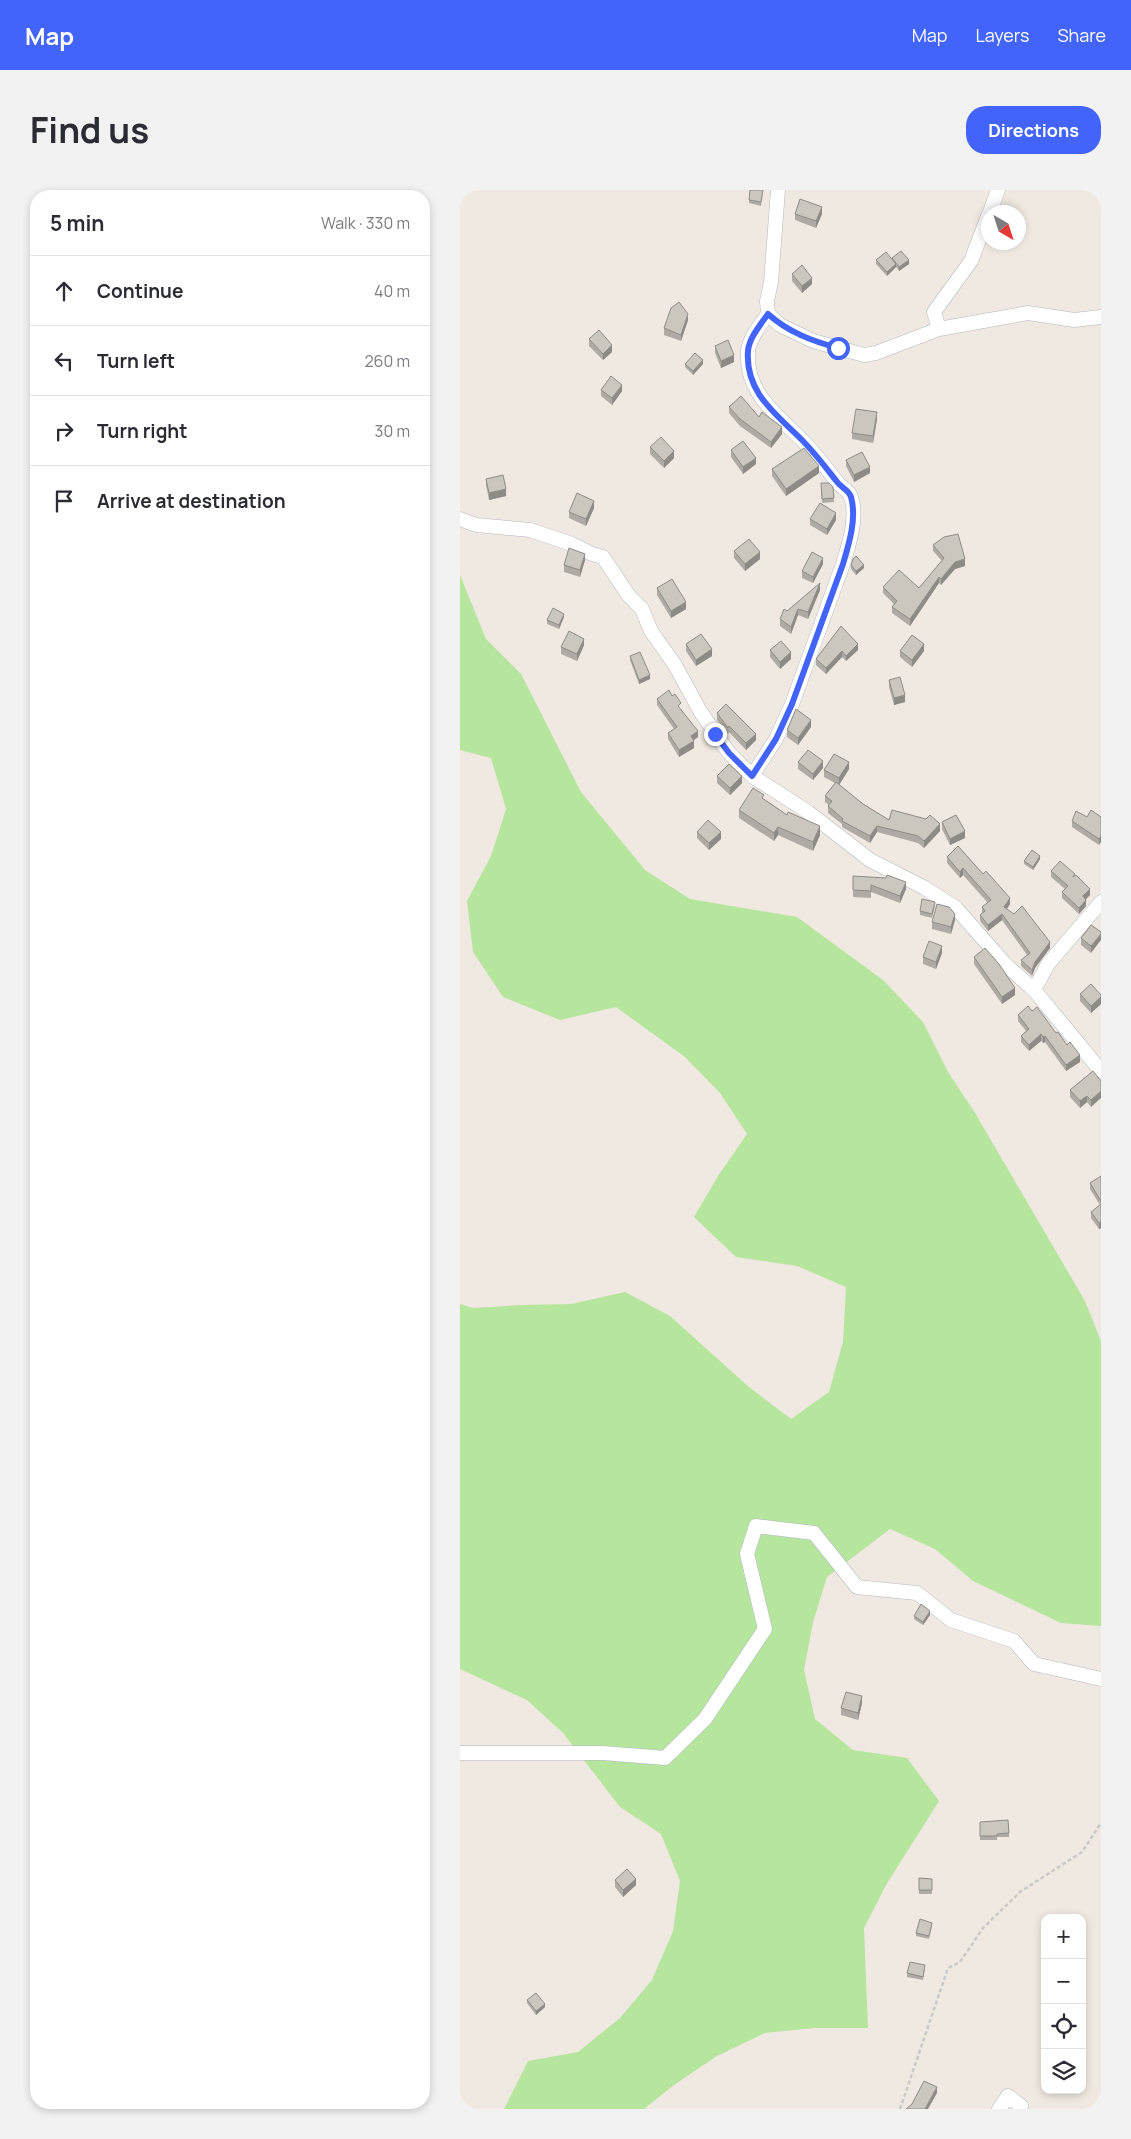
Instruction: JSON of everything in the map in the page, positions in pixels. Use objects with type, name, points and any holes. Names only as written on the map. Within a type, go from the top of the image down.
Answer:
[{"type":"street","points":[[752,776],[776,739],[792,704],[843,564],[850,541],[852,522],[849,492],[838,484],[820,461],[780,419],[754,388],[748,350],[758,328],[768,314],[767,300],[771,282],[778,190]]},
{"type":"street","points":[[992,205],[998,190]]},
{"type":"street","points":[[939,329],[934,312],[971,261],[981,235]]},
{"type":"street","points":[[768,314],[780,325],[812,341],[864,355],[939,329],[1028,313],[1074,320],[1101,317]]},
{"type":"street","points":[[460,520],[476,525],[530,530],[603,557],[629,596],[642,609],[651,631],[675,665],[684,684],[729,753],[752,776],[808,812],[870,860],[925,888],[956,908],[1005,964],[1034,990],[1101,1071]]},
{"type":"street","points":[[1034,990],[1048,964],[1101,902]]},
{"type":"street","points":[[460,1753],[603,1753],[665,1758],[705,1719],[765,1629],[747,1554],[756,1526],[814,1533],[857,1587],[917,1593],[951,1620],[1014,1641],[1034,1664],[1101,1679]]},
{"type":"street","points":[[999,2109],[1008,2096],[1021,2106]]},
{"type":"path","points":[[900,2109],[948,1968],[960,1962],[983,1928],[1020,1892],[1082,1852],[1101,1823]]},
{"type":"green space","points":[[460,575],[486,639],[521,674],[581,792],[645,870],[690,899],[797,917],[883,980],[923,1022],[948,1072],[975,1113],[1085,1301],[1101,1341],[1101,1626],[1061,1623],[973,1581],[935,1549],[890,1529],[827,1577],[813,1622],[804,1670],[815,1719],[853,1750],[907,1758],[939,1801],[886,1885],[864,1928],[868,2028],[814,2028],[765,2033],[717,2056],[674,2085],[644,2109],[504,2109],[528,2061],[578,2052],[620,2018],[652,1980],[673,1931],[680,1881],[661,1834],[620,1807],[563,1733],[527,1700],[460,1669],[460,1304],[473,1308],[571,1304],[625,1292],[670,1316],[749,1387],[791,1419],[829,1392],[843,1342],[846,1287],[797,1266],[736,1257],[694,1217],[718,1176],[747,1134],[720,1093],[685,1057],[616,1007],[560,1020],[503,997],[473,952],[467,901],[491,856],[506,809],[491,758],[460,750]]},
{"type":"building","points":[[750,190],[763,190],[761,202],[749,200]]},
{"type":"building","points":[[800,199],[822,207],[816,221],[795,214]]},
{"type":"building","points":[[901,251],[909,260],[899,267],[892,258]]},
{"type":"building","points":[[886,252],[896,264],[887,272],[876,260]]},
{"type":"building","points":[[802,265],[812,278],[802,286],[792,274]]},
{"type":"building","points":[[679,302],[688,314],[681,335],[664,328],[671,308]]},
{"type":"building","points":[[599,330],[612,345],[603,354],[589,339]]},
{"type":"building","points":[[728,340],[734,355],[721,361],[715,346]]},
{"type":"building","points":[[695,353],[703,360],[693,371],[685,364]]},
{"type":"building","points":[[611,376],[622,385],[612,398],[601,390]]},
{"type":"building","points":[[741,396],[759,417],[762,412],[782,427],[771,442],[740,419],[729,407]]},
{"type":"building","points":[[856,409],[877,412],[873,436],[852,433]]},
{"type":"building","points":[[661,437],[674,451],[664,461],[650,447]]},
{"type":"building","points":[[743,441],[756,458],[743,467],[731,450]]},
{"type":"building","points":[[804,448],[819,466],[786,489],[772,469]]},
{"type":"building","points":[[862,452],[870,467],[854,475],[846,460]]},
{"type":"building","points":[[503,475],[506,489],[489,493],[486,479]]},
{"type":"building","points":[[821,483],[829,483],[833,487],[834,498],[822,499]]},
{"type":"building","points":[[577,493],[594,501],[586,519],[569,512]]},
{"type":"building","points":[[820,503],[836,513],[827,529],[810,519]]},
{"type":"building","points":[[958,534],[965,559],[955,562],[941,579],[939,577],[910,619],[892,607],[897,601],[883,587],[899,570],[919,588],[944,558],[933,545],[944,537]]},
{"type":"building","points":[[749,539],[760,552],[745,564],[734,551]]},
{"type":"building","points":[[569,548],[585,554],[580,570],[564,565]]},
{"type":"building","points":[[812,552],[823,558],[813,577],[802,571]]},
{"type":"building","points":[[856,556],[864,565],[856,571],[851,565]]},
{"type":"building","points":[[672,579],[686,602],[671,611],[657,588]]},
{"type":"building","points":[[820,583],[808,612],[798,609],[791,627],[780,619],[784,609],[787,611]]},
{"type":"building","points":[[553,608],[564,614],[559,625],[547,620]]},
{"type":"building","points":[[841,626],[858,644],[846,656],[842,651],[826,668],[816,659]]},
{"type":"building","points":[[569,631],[584,639],[577,654],[561,647]]},
{"type":"building","points":[[701,634],[712,649],[696,660],[686,644]]},
{"type":"building","points":[[912,635],[924,644],[912,660],[900,651]]},
{"type":"building","points":[[781,641],[791,652],[780,662],[770,650]]},
{"type":"building","points":[[640,652],[650,675],[639,680],[630,656]]},
{"type":"building","points":[[900,677],[905,695],[894,698],[889,680]]},
{"type":"building","points":[[669,690],[672,696],[675,694],[681,703],[678,706],[698,731],[691,736],[694,741],[679,750],[668,733],[677,727],[657,699]]},
{"type":"building","points":[[726,704],[756,734],[746,743],[729,726],[728,728],[717,713]]},
{"type":"building","points":[[796,709],[811,720],[798,738],[787,730]]},
{"type":"building","points":[[808,750],[823,761],[813,774],[798,762]]},
{"type":"building","points":[[834,754],[849,762],[839,778],[824,770]]},
{"type":"building","points":[[729,764],[742,776],[730,788],[717,776]]},
{"type":"building","points":[[836,782],[863,804],[889,820],[892,810],[926,819],[930,815],[940,824],[924,841],[918,836],[877,826],[870,836],[842,821],[843,819],[828,806],[832,801],[825,796]]},
{"type":"building","points":[[753,788],[764,795],[762,798],[787,815],[788,812],[820,826],[813,842],[778,827],[774,833],[739,810]]},
{"type":"building","points":[[1091,810],[1101,817],[1101,836],[1099,839],[1072,821],[1076,811],[1087,817]]},
{"type":"building","points":[[956,815],[965,831],[950,839],[942,822]]},
{"type":"building","points":[[708,820],[721,832],[709,843],[697,832]]},
{"type":"building","points":[[958,846],[983,874],[986,871],[1010,898],[1004,907],[1014,914],[1022,906],[1050,942],[1035,962],[1032,970],[1021,960],[1030,953],[1002,914],[988,925],[980,915],[985,911],[982,907],[991,900],[963,868],[960,872],[947,857]]},
{"type":"building","points":[[1032,850],[1040,856],[1033,867],[1024,861]]},
{"type":"building","points":[[1060,861],[1075,874],[1073,877],[1076,875],[1090,889],[1083,896],[1086,900],[1079,908],[1062,892],[1068,886],[1051,871]]},
{"type":"building","points":[[887,875],[906,882],[900,896],[871,885],[871,891],[853,890],[853,876],[886,878]]},
{"type":"building","points":[[922,899],[935,902],[932,914],[920,911]]},
{"type":"building","points":[[937,904],[949,907],[955,914],[951,927],[932,922]]},
{"type":"building","points":[[1091,925],[1101,934],[1091,946],[1081,938]]},
{"type":"building","points":[[929,941],[942,946],[936,962],[923,957]]},
{"type":"building","points":[[985,948],[999,964],[1015,988],[1002,997],[974,957]]},
{"type":"building","points":[[1091,984],[1101,997],[1091,1006],[1080,994]]},
{"type":"building","points":[[1028,1006],[1032,1011],[1037,1007],[1056,1033],[1058,1032],[1067,1045],[1070,1042],[1080,1055],[1066,1065],[1045,1036],[1043,1037],[1041,1034],[1029,1045],[1021,1036],[1029,1029],[1018,1015]]},
{"type":"building","points":[[1093,1071],[1101,1081],[1101,1091],[1091,1100],[1087,1096],[1080,1101],[1070,1090]]},
{"type":"building","points":[[1101,1176],[1101,1201],[1090,1183]]},
{"type":"building","points":[[1101,1204],[1101,1222],[1099,1223],[1091,1212]]},
{"type":"building","points":[[921,1604],[930,1611],[923,1622],[914,1616]]},
{"type":"building","points":[[846,1692],[862,1696],[858,1713],[841,1708]]},
{"type":"building","points":[[1008,1820],[1009,1833],[997,1834],[997,1836],[980,1836],[980,1822]]},
{"type":"building","points":[[627,1869],[636,1879],[623,1890],[615,1880]]},
{"type":"building","points":[[919,1878],[932,1879],[932,1890],[919,1890]]},
{"type":"building","points":[[920,1919],[932,1923],[929,1936],[916,1933]]},
{"type":"building","points":[[910,1962],[925,1965],[923,1977],[907,1973]]},
{"type":"building","points":[[536,1993],[545,2004],[536,2011],[527,2000]]},
{"type":"building","points":[[924,2081],[937,2087],[925,2109],[906,2109],[912,2104]]},
{"type":"route","points":[[715,734],[729,753],[752,776],[776,739],[792,704],[843,564],[850,541],[852,522],[849,492],[838,484],[833,475],[759,396],[754,388],[748,350],[758,328],[768,314],[780,325],[812,341],[838,348]]}]
